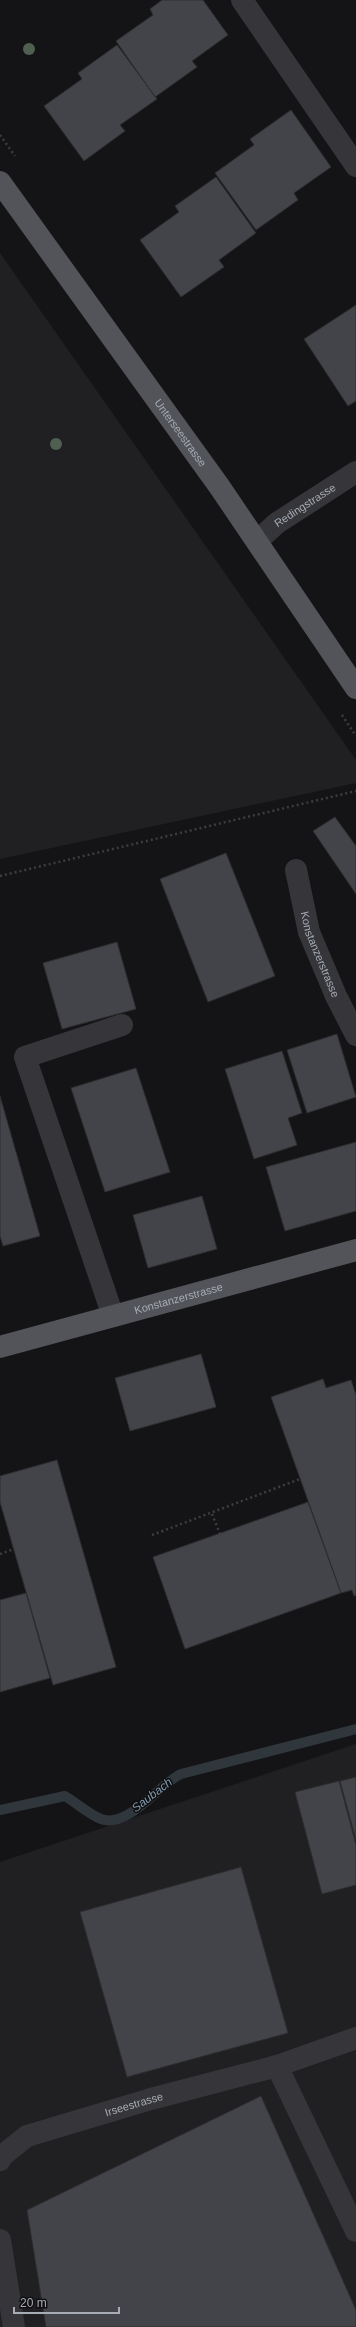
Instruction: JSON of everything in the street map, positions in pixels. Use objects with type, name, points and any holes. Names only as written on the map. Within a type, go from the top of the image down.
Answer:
[{"type":"main road","name":"Unterseestrasse","points":[[0,182],[257,541],[356,688]]},
{"type":"main road","name":"Konstanzerstrasse","points":[[0,1347],[356,1250]]},
{"type":"street","points":[[242,0],[356,166]]},
{"type":"street","name":"Redingstrasse","points":[[257,541],[277,523],[356,472]]},
{"type":"street","name":"Konstanzerstrasse","points":[[296,870],[309,932],[336,996],[356,1035]]},
{"type":"street","points":[[113,1316],[25,1057],[122,1025]]},
{"type":"street","name":"Irseestrasse","points":[[0,2160],[2,2156],[27,2136],[151,2099],[277,2066],[356,2038]]},
{"type":"street","points":[[277,2066],[356,2231]]},
{"type":"street","points":[[0,2240],[14,2327]]},
{"type":"path","points":[[0,876],[356,790]]},
{"type":"path","points":[[152,1535],[212,1514],[300,1479]]},
{"type":"path","points":[[212,1514],[220,1534]]},
{"type":"path","points":[[0,1554],[14,1549]]},
{"type":"shaded area","points":[[0,253],[356,760],[356,783],[0,859]]},
{"type":"shaded area","points":[[356,1744],[356,2327],[0,2327],[0,1862]]},
{"type":"building","points":[[162,0],[203,0],[228,35],[192,61],[197,67],[155,97],[116,41],[153,15],[150,9]]},
{"type":"building","points":[[117,45],[157,99],[120,125],[125,131],[84,161],[44,106],[82,79],[78,73]]},
{"type":"building","points":[[291,110],[331,167],[294,193],[298,200],[256,230],[215,173],[254,145],[250,139]]},
{"type":"building","points":[[216,177],[256,233],[219,260],[224,267],[181,297],[140,240],[179,212],[175,206]]},
{"type":"building","points":[[356,305],[356,401],[348,406],[304,339]]},
{"type":"building","points":[[335,817],[356,846],[356,894],[313,831]]},
{"type":"building","points":[[226,853],[275,976],[208,1002],[160,879]]},
{"type":"building","points":[[117,942],[136,1009],[62,1029],[43,963]]},
{"type":"building","points":[[337,1034],[356,1097],[307,1113],[287,1050]]},
{"type":"building","points":[[282,1051],[302,1113],[288,1118],[297,1145],[254,1159],[225,1069]]},
{"type":"building","points":[[136,1068],[170,1172],[105,1192],[71,1088]]},
{"type":"building","points":[[0,1096],[40,1236],[3,1246],[0,1236]]},
{"type":"building","points":[[356,1142],[356,1211],[285,1231],[266,1167]]},
{"type":"building","points":[[202,1196],[217,1249],[148,1268],[133,1215]]},
{"type":"building","points":[[201,1354],[216,1407],[130,1431],[115,1378]]},
{"type":"building","points":[[323,1379],[326,1388],[351,1380],[356,1395],[356,1595],[354,1596],[352,1590],[341,1593],[271,1397]]},
{"type":"building","points":[[57,1460],[116,1667],[53,1685],[0,1502],[0,1476]]},
{"type":"building","points":[[308,1502],[341,1593],[185,1649],[153,1557]]},
{"type":"building","points":[[26,1593],[50,1678],[0,1692],[0,1600]]},
{"type":"building","points":[[356,1777],[356,1840],[340,1781]]},
{"type":"building","points":[[339,1781],[356,1845],[356,1885],[322,1894],[295,1792]]},
{"type":"building","points":[[241,1867],[288,2033],[127,2077],[80,1912]]},
{"type":"building","points":[[261,2096],[356,2310],[356,2327],[46,2327],[27,2210]]},
{"type":"waterway","name":"Saubach","points":[[0,1810],[65,1796],[87,1812],[101,1819],[111,1820],[122,1818],[143,1804],[172,1779],[181,1774],[356,1729]]}]
